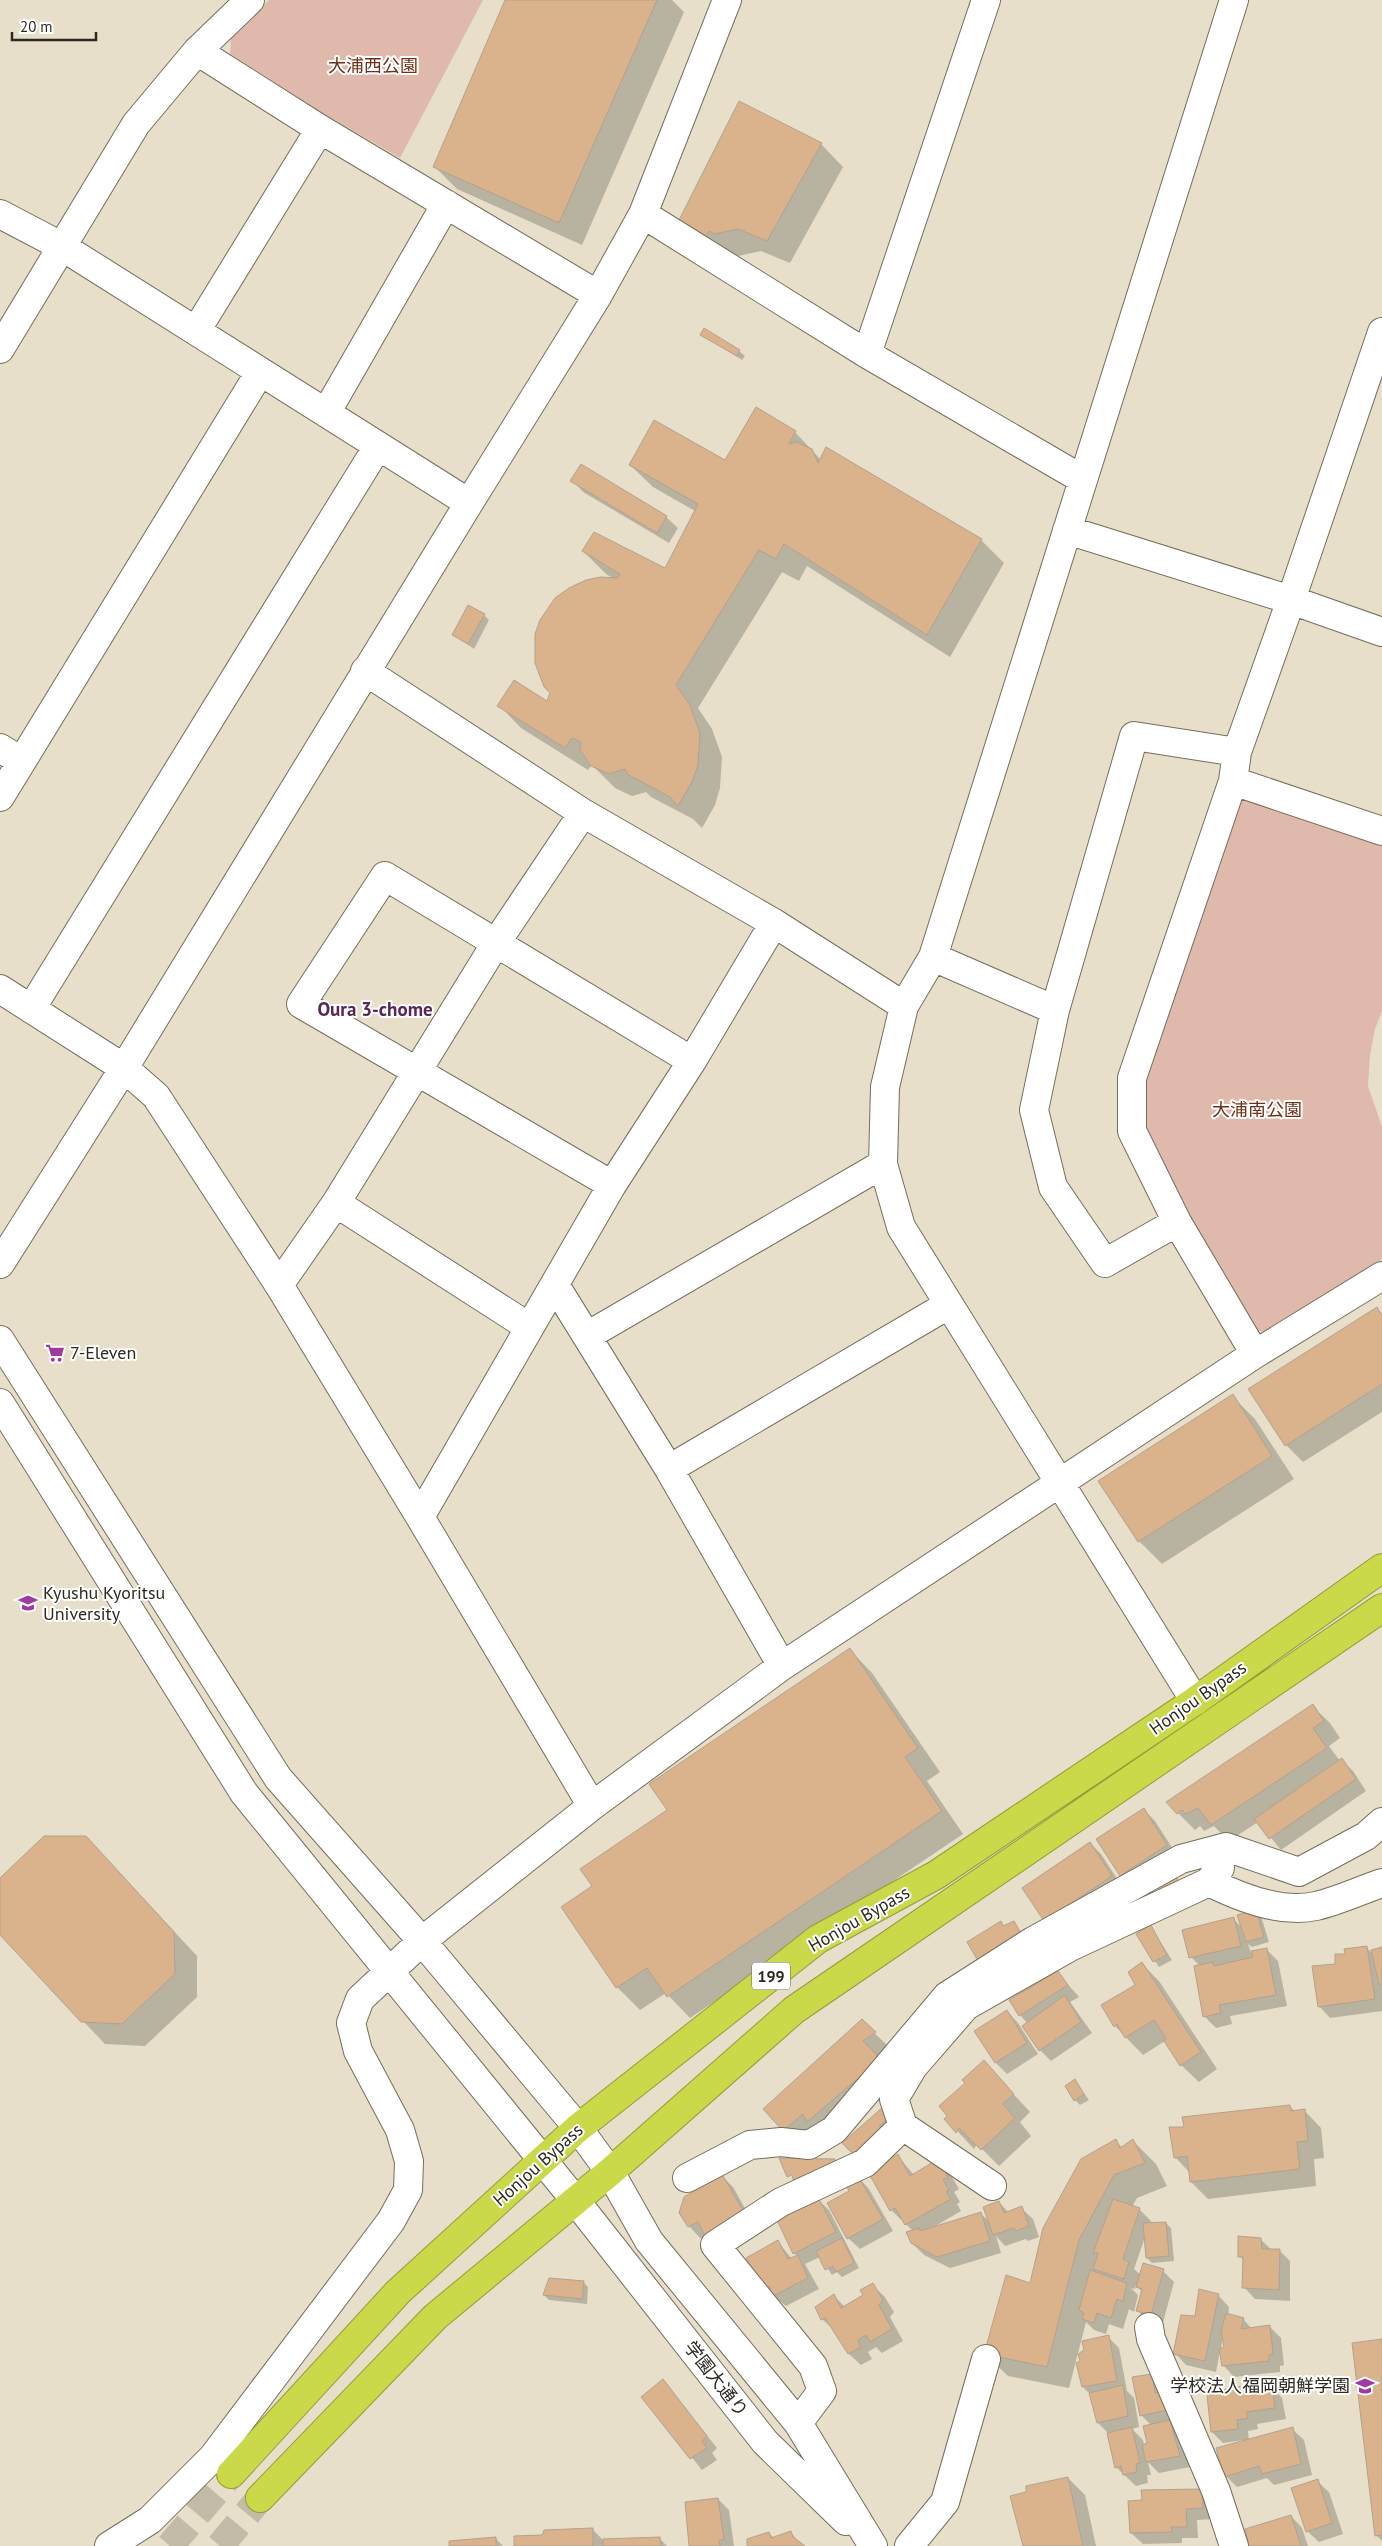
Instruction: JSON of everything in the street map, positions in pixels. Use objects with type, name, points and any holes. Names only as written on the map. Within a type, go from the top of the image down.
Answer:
[{"type":"highway","name":"Honjou Bypass","points":[[231,2474],[398,2292],[578,2128],[818,1939],[936,1875],[1195,1701],[1382,1568]]},
{"type":"highway","name":"Honjou Bypass","points":[[260,2498],[435,2317],[610,2172],[794,2010],[1382,1608]]},
{"type":"street","points":[[0,349],[136,124],[197,51],[250,0]]},
{"type":"street","points":[[0,1264],[124,1068],[365,671],[598,295],[643,214],[727,0]]},
{"type":"street","points":[[867,354],[986,0]]},
{"type":"street","points":[[1195,1701],[901,1227],[883,1164],[885,1087],[904,1006],[933,957],[1234,0]]},
{"type":"street","points":[[197,51],[320,129],[598,295]]},
{"type":"street","points":[[196,331],[320,129]]},
{"type":"street","points":[[326,413],[446,204]]},
{"type":"street","points":[[0,214],[61,246],[469,503]]},
{"type":"street","points":[[643,214],[867,354],[1082,479]]},
{"type":"street","points":[[1255,1354],[1177,1222],[1132,1131],[1132,1078],[1232,781],[1237,752],[1382,332]]},
{"type":"street","points":[[0,797],[10,755],[260,372]]},
{"type":"street","points":[[31,1009],[378,446]]},
{"type":"street","points":[[1067,530],[1291,600],[1382,632]]},
{"type":"street","points":[[365,671],[583,812],[774,924],[904,1006]]},
{"type":"street","points":[[1177,1222],[1105,1263],[1053,1187],[1034,1110],[1055,1010],[1134,736],[1237,752]]},
{"type":"street","points":[[1232,781],[1382,831]]},
{"type":"street","points":[[279,1285],[336,1203],[496,943],[583,812]]},
{"type":"street","points":[[612,1185],[301,1004],[385,876],[692,1061]]},
{"type":"street","points":[[420,1517],[612,1185],[692,1061],[774,924]]},
{"type":"street","points":[[933,957],[1055,1010]]},
{"type":"street","points":[[0,989],[124,1068],[156,1096],[279,1285],[592,1806]]},
{"type":"street","points":[[587,1336],[883,1164]]},
{"type":"street","points":[[336,1203],[529,1327]]},
{"type":"street","points":[[110,2546],[150,2520],[213,2457],[391,2221],[408,2190],[409,2161],[400,2130],[358,2051],[351,2023],[360,1999],[390,1973],[422,1941],[592,1806],[782,1666],[1255,1354],[1382,1276]]},
{"type":"street","points":[[555,1285],[669,1469],[782,1666]]},
{"type":"street","points":[[669,1469],[948,1305]]},
{"type":"street","points":[[0,1340],[278,1778],[422,1941],[578,2128],[610,2172],[649,2242],[798,2423],[872,2546]]},
{"type":"street","name":"学園大通り","points":[[0,1402],[244,1793],[575,2200],[765,2442],[872,2546]]},
{"type":"street","points":[[687,2178],[750,2145],[781,2142],[809,2145],[834,2130],[946,1996],[1032,1941],[1181,1859],[1226,1846],[1299,1872],[1366,1836],[1382,1822]]},
{"type":"street","points":[[992,2186],[902,2126],[894,2100],[913,2067],[966,2006],[1070,1947],[1209,1882],[1214,1872],[1239,1851]]},
{"type":"street","points":[[1209,1882],[1227,1892],[1286,1908],[1316,1906],[1382,1882]]},
{"type":"street","points":[[798,2423],[822,2391],[813,2366],[715,2245],[781,2202],[865,2163],[902,2126]]},
{"type":"street","points":[[1149,2328],[1151,2338],[1216,2491],[1234,2546]]},
{"type":"street","points":[[909,2546],[945,2502],[986,2359]]},
{"type":"green space","name":"大浦西公園","points":[[269,0],[483,0],[400,158],[230,59],[231,36]]},
{"type":"green space","name":"大浦南公園","points":[[1248,797],[1382,841],[1382,1011],[1375,1029],[1370,1055],[1368,1086],[1382,1127],[1382,1259],[1269,1333],[1255,1330],[1163,1178],[1143,1128],[1145,1084],[1237,803]]},
{"type":"building","points":[[505,0],[657,0],[559,223],[433,167]]},
{"type":"building","points":[[739,101],[822,143],[767,241],[738,229],[715,234],[709,231],[706,236],[679,220]]},
{"type":"building","points":[[704,328],[740,350],[737,356],[700,335]]},
{"type":"building","points":[[756,407],[796,431],[789,444],[796,442],[812,449],[818,463],[826,447],[982,539],[927,635],[784,544],[776,559],[759,550],[676,685],[690,705],[700,733],[698,765],[692,782],[678,806],[670,797],[627,774],[625,769],[609,774],[591,766],[580,750],[581,742],[572,738],[565,748],[497,706],[514,680],[547,701],[550,693],[544,687],[535,663],[535,634],[540,620],[555,598],[569,588],[586,580],[601,577],[618,578],[620,574],[582,551],[594,532],[665,568],[698,504],[629,465],[654,420],[725,460]]},
{"type":"building","points":[[581,464],[667,516],[657,533],[570,481]]},
{"type":"building","points":[[468,605],[485,614],[468,644],[452,635]]},
{"type":"building","points":[[1377,1307],[1382,1316],[1382,1384],[1285,1446],[1248,1389]]},
{"type":"building","points":[[1233,1394],[1272,1456],[1138,1542],[1098,1481]]},
{"type":"building","points":[[850,1648],[918,1748],[905,1757],[942,1811],[667,1997],[647,1968],[616,1988],[561,1907],[592,1886],[580,1869],[667,1810],[649,1784]]},
{"type":"building","points":[[1313,1704],[1324,1721],[1313,1728],[1327,1748],[1211,1825],[1198,1808],[1186,1814],[1182,1810],[1177,1814],[1166,1802]]},
{"type":"building","points":[[1342,1758],[1356,1779],[1269,1839],[1254,1819]]},
{"type":"building","points":[[1144,1808],[1167,1845],[1120,1876],[1096,1839]]},
{"type":"building","points":[[44,1836],[86,1836],[174,1932],[175,1974],[122,2024],[81,2022],[0,1935],[0,1878]]},
{"type":"building","points":[[1090,1842],[1112,1876],[1044,1921],[1022,1888]]},
{"type":"building","points":[[1176,1875],[1180,1885],[1162,1894],[1157,1884]]},
{"type":"building","points":[[1256,1909],[1264,1937],[1246,1942],[1237,1915]]},
{"type":"building","points":[[1234,1917],[1241,1946],[1189,1958],[1182,1930]]},
{"type":"building","points":[[1001,1921],[1003,1926],[1014,1921],[1022,1935],[978,1961],[967,1942]]},
{"type":"building","points":[[1151,1925],[1167,1955],[1153,1962],[1136,1934]]},
{"type":"building","points":[[1367,1946],[1375,1999],[1318,2007],[1312,1966],[1335,1964],[1335,1954],[1345,1954],[1344,1949]]},
{"type":"building","points":[[1382,1947],[1382,1984],[1379,1984],[1371,1950]]},
{"type":"building","points":[[1267,1948],[1276,1995],[1219,2005],[1221,2013],[1203,2017],[1194,1966],[1213,1962],[1214,1966],[1253,1957],[1251,1951]]},
{"type":"building","points":[[1142,1962],[1201,2052],[1180,2066],[1164,2041],[1166,2038],[1154,2020],[1125,2038],[1117,2024],[1114,2027],[1101,2005],[1135,1985],[1128,1972]]},
{"type":"building","points":[[1058,1971],[1068,1985],[1019,2016],[1009,2000]]},
{"type":"building","points":[[1065,1995],[1081,2022],[1039,2051],[1022,2026]]},
{"type":"building","points":[[1007,2010],[1027,2043],[995,2063],[974,2031]]},
{"type":"building","points":[[862,2019],[876,2032],[863,2041],[877,2055],[876,2063],[807,2122],[803,2114],[783,2131],[763,2109]]},
{"type":"building","points":[[984,2060],[1014,2094],[1003,2104],[1015,2118],[981,2150],[959,2128],[956,2133],[944,2119],[947,2116],[939,2106],[965,2083],[962,2080]]},
{"type":"building","points":[[1075,2079],[1084,2094],[1074,2101],[1065,2086]]},
{"type":"building","points":[[1290,2105],[1291,2111],[1305,2109],[1308,2141],[1297,2142],[1300,2169],[1190,2182],[1187,2156],[1174,2158],[1169,2127],[1184,2127],[1182,2117]]},
{"type":"building","points":[[883,2107],[890,2117],[879,2126],[883,2130],[855,2156],[842,2143]]},
{"type":"building","points":[[1116,2139],[1120,2148],[1133,2139],[1145,2163],[1114,2175],[1079,2240],[1047,2367],[984,2354],[1006,2275],[1030,2283],[1043,2228],[1081,2159]]},
{"type":"building","points":[[898,2154],[910,2176],[938,2159],[948,2177],[943,2180],[949,2190],[946,2192],[951,2199],[905,2225],[895,2208],[890,2211],[868,2172]]},
{"type":"building","points":[[779,2158],[835,2159],[837,2166],[794,2182],[792,2175],[787,2177]]},
{"type":"building","points":[[722,2174],[745,2214],[706,2238],[698,2222],[688,2227],[679,2213],[684,2197]]},
{"type":"building","points":[[858,2176],[883,2219],[847,2239],[827,2203],[849,2191],[845,2183]]},
{"type":"building","points":[[818,2197],[836,2232],[793,2254],[776,2218]]},
{"type":"building","points":[[1113,2199],[1140,2208],[1123,2259],[1129,2262],[1124,2279],[1093,2269],[1098,2253],[1093,2253]]},
{"type":"building","points":[[999,2201],[1004,2213],[1022,2206],[1029,2226],[1016,2231],[1014,2228],[993,2235],[983,2207]]},
{"type":"building","points":[[981,2212],[990,2241],[937,2257],[911,2243],[906,2232],[919,2228],[920,2231]]},
{"type":"building","points":[[1166,2222],[1169,2256],[1146,2258],[1143,2223]]},
{"type":"building","points":[[1238,2236],[1261,2238],[1262,2249],[1280,2249],[1279,2290],[1242,2288],[1243,2257],[1238,2257]]},
{"type":"building","points":[[842,2238],[854,2263],[836,2272],[833,2266],[825,2270],[816,2251]]},
{"type":"building","points":[[778,2240],[788,2259],[798,2255],[808,2278],[773,2296],[769,2286],[763,2289],[746,2258]]},
{"type":"building","points":[[1143,2263],[1164,2269],[1151,2315],[1136,2311],[1142,2289],[1136,2287]]},
{"type":"building","points":[[1090,2270],[1127,2283],[1123,2301],[1117,2299],[1111,2318],[1097,2313],[1094,2323],[1082,2319],[1084,2313],[1079,2310]]},
{"type":"building","points":[[549,2278],[584,2281],[582,2299],[543,2295]]},
{"type":"building","points":[[873,2283],[883,2300],[879,2305],[892,2329],[870,2342],[866,2335],[858,2340],[861,2347],[848,2354],[825,2318],[821,2320],[815,2307],[834,2294],[841,2308],[863,2295],[860,2290]]},
{"type":"building","points":[[1199,2289],[1219,2294],[1205,2361],[1173,2354],[1181,2315],[1195,2316]]},
{"type":"building","points":[[1226,2313],[1244,2318],[1241,2329],[1270,2325],[1273,2354],[1269,2355],[1269,2361],[1222,2366],[1219,2349],[1224,2347],[1221,2331]]},
{"type":"building","points":[[1109,2335],[1117,2381],[1082,2387],[1076,2363],[1080,2361],[1078,2354],[1084,2350],[1082,2341]]},
{"type":"building","points":[[1382,2339],[1382,2535],[1375,2536],[1352,2343]]},
{"type":"building","points":[[1152,2374],[1155,2393],[1162,2392],[1167,2410],[1140,2416],[1132,2377]]},
{"type":"building","points":[[663,2379],[707,2436],[702,2441],[707,2448],[690,2459],[641,2397]]},
{"type":"building","points":[[1123,2385],[1128,2416],[1097,2423],[1089,2393]]},
{"type":"building","points":[[1272,2385],[1275,2408],[1246,2412],[1248,2418],[1237,2420],[1238,2429],[1211,2432],[1207,2396],[1232,2387]]},
{"type":"building","points":[[1170,2420],[1180,2456],[1146,2462],[1142,2445],[1147,2443],[1143,2426]]},
{"type":"building","points":[[1132,2427],[1140,2463],[1136,2464],[1137,2472],[1123,2475],[1121,2466],[1115,2468],[1107,2433]]},
{"type":"building","points":[[1293,2427],[1301,2464],[1262,2474],[1259,2466],[1224,2477],[1216,2448]]},
{"type":"building","points":[[1068,2477],[1083,2546],[1023,2546],[1010,2496],[1026,2492],[1026,2486]]},
{"type":"building","points":[[1318,2479],[1332,2523],[1306,2532],[1291,2488]]},
{"type":"building","points":[[1202,2489],[1203,2508],[1186,2509],[1187,2527],[1171,2527],[1172,2532],[1130,2533],[1128,2501],[1142,2500],[1141,2490]]},
{"type":"building","points":[[718,2498],[724,2539],[719,2541],[720,2546],[689,2546],[685,2502]]},
{"type":"building","points":[[1291,2515],[1301,2546],[1242,2546],[1241,2544],[1248,2541],[1245,2529]]},
{"type":"building","points":[[593,2528],[593,2546],[514,2546],[514,2536],[542,2535],[544,2530]]},
{"type":"building","points":[[791,2531],[793,2537],[805,2546],[747,2546],[747,2539],[769,2532],[771,2538]]},
{"type":"building","points":[[496,2537],[496,2546],[449,2546],[449,2541]]},
{"type":"building","points":[[660,2537],[661,2546],[603,2546],[603,2539]]},
{"type":"tunnel","points":[[170,2546],[231,2474]]},
{"type":"tunnel","points":[[220,2546],[260,2498]]},
{"type":"place","name":"7-Eleven","points":[[55,1353]]},
{"type":"place","name":"Kyushu Kyoritsu University","points":[[28,1603]]},
{"type":"place","name":"学校法人福岡朝鮮学園","points":[[1365,2386]]},
{"type":"district","name":"Oura 3-chome","points":[[375,1009]]}]
